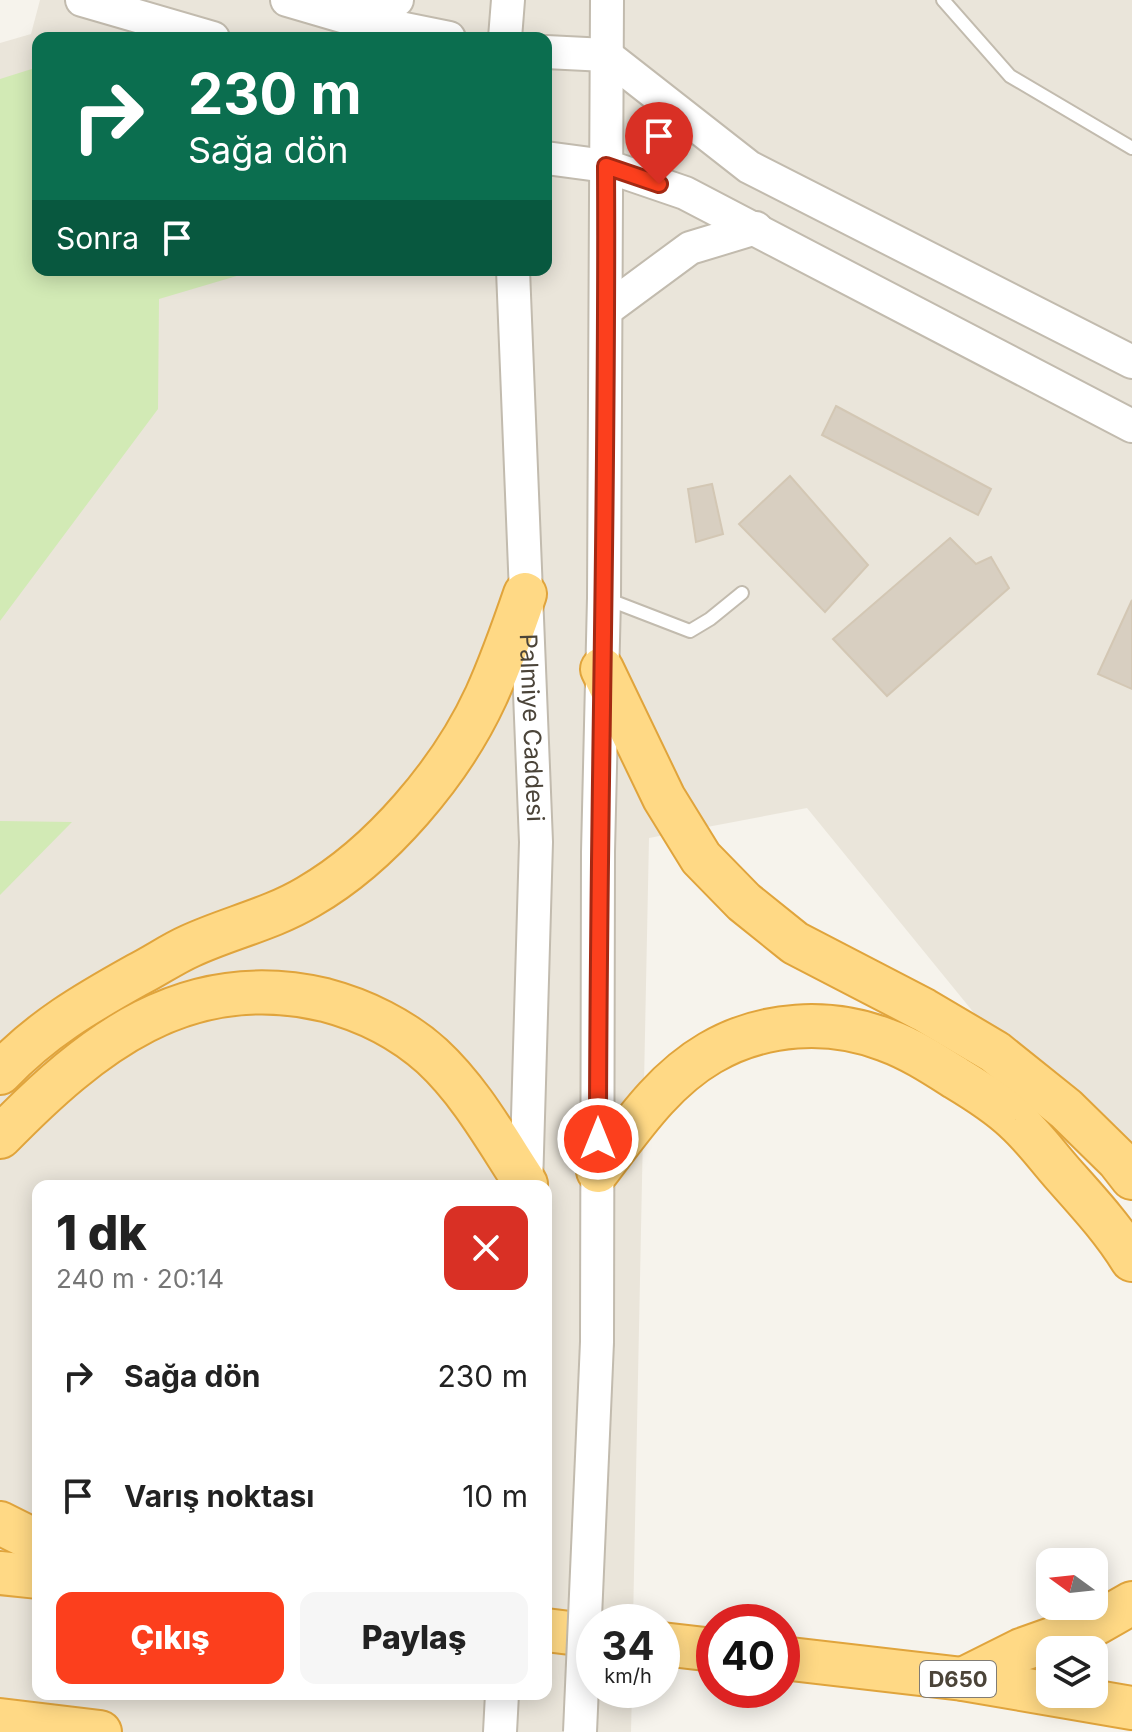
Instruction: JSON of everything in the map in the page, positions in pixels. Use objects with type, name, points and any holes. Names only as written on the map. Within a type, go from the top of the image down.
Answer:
[{"type":"highway","points":[[0,1073],[22,1050],[74,1010],[190,946],[259,920],[308,897],[348,869],[387,835],[457,750],[485,698],[525,594]]},
{"type":"highway","points":[[602,669],[664,798],[701,858],[744,902],[795,943],[924,1010],[995,1052],[1066,1109],[1132,1178]]},
{"type":"highway","points":[[0,1137],[62,1076],[126,1031],[167,1010],[198,999],[235,993],[302,995],[363,1013],[387,1024],[432,1056],[478,1112],[523,1180]]},
{"type":"highway","points":[[598,1171],[677,1075],[711,1052],[777,1027],[814,1026],[850,1030],[886,1040],[926,1059],[1015,1120],[1090,1204],[1132,1260]]},
{"type":"highway","points":[[0,1523],[32,1539]]},
{"type":"highway","points":[[0,1573],[32,1576]]},
{"type":"highway","points":[[963,1679],[1021,1650],[1097,1623],[1132,1603]]},
{"type":"highway","points":[[552,1631],[576,1634]]},
{"type":"highway","name":"D650","points":[[800,1660],[963,1679],[1132,1708]]},
{"type":"highway","points":[[0,1720],[78,1731]]},
{"type":"street","points":[[82,0],[192,32]]},
{"type":"street","points":[[287,0],[345,17],[419,32]]},
{"type":"street","points":[[345,17],[397,0]]},
{"type":"street","points":[[505,32],[508,0]]},
{"type":"street","points":[[580,1732],[597,1342],[598,852],[604,598],[607,0]]},
{"type":"street","points":[[552,52],[606,55],[749,167],[1132,362]]},
{"type":"street","points":[[552,159],[606,166],[685,193],[1132,426]]},
{"type":"street","points":[[606,310],[690,248],[756,228]]},
{"type":"street","name":"Palmiye Caddesi","points":[[513,276],[536,842],[526,1180]]},
{"type":"street","points":[[500,1732],[502,1700]]},
{"type":"lane","points":[[943,0],[1010,76],[1132,148]]},
{"type":"lane","points":[[604,598],[690,631],[742,593]]},
{"type":"shaded area","points":[[40,0],[1132,0],[1132,1184],[1111,1181],[807,808],[649,838],[633,1604],[576,1604],[576,1708],[632,1708],[631,1732],[0,1732],[0,43],[31,34]]},
{"type":"green space","points":[[32,69],[32,276],[237,276],[159,299],[158,409],[0,621],[0,79]]},
{"type":"green space","points":[[0,821],[72,822],[0,895]]},
{"type":"building","points":[[836,406],[991,489],[978,515],[822,435]]},
{"type":"building","points":[[790,476],[868,565],[825,612],[739,524]]},
{"type":"building","points":[[712,484],[723,534],[696,542],[688,489]]},
{"type":"building","points":[[950,538],[976,564],[991,557],[1009,588],[887,696],[833,639]]},
{"type":"building","points":[[1132,600],[1132,689],[1098,674]]},
{"type":"route","points":[[598,1139],[606,166],[659,184]]}]
